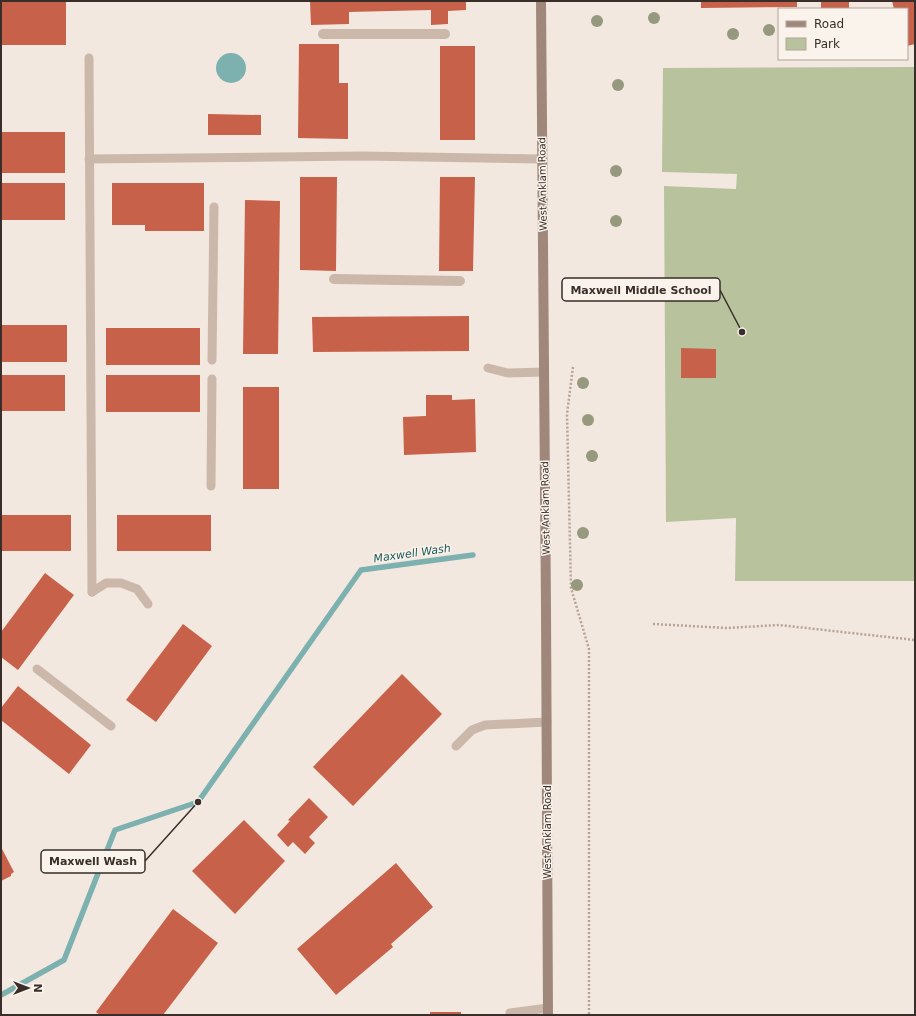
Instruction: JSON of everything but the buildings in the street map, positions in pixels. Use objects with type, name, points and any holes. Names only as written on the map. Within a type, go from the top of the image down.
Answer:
[{"type":"main road","name":"West Anklam Road","points":[[541,1],[548,1012]]},
{"type":"street","points":[[323,34],[445,34]]},
{"type":"street","points":[[334,279],[460,281]]},
{"type":"lane","points":[[89,58],[92,592],[106,583],[121,583],[137,589],[148,604]]},
{"type":"lane","points":[[89,159],[363,156],[542,159]]},
{"type":"lane","points":[[212,360],[214,207]]},
{"type":"lane","points":[[488,368],[508,373],[544,372]]},
{"type":"lane","points":[[211,486],[212,379]]},
{"type":"lane","points":[[37,669],[111,726]]},
{"type":"lane","points":[[456,746],[472,730],[485,725],[547,722]]},
{"type":"lane","points":[[510,1015],[510,1013],[548,1012]]},
{"type":"path","points":[[573,367],[567,414],[571,588],[589,649],[589,1015]]},
{"type":"path","points":[[653,624],[727,628],[780,625],[915,640]]},
{"type":"green space","points":[[915,67],[915,581],[735,581],[736,518],[666,522],[664,186],[736,189],[737,174],[662,172],[663,68]]},
{"type":"water","points":[[231,53],[237,54],[245,62],[245,74],[237,82],[231,83],[225,82],[217,74],[216,68],[217,62],[225,54]]},
{"type":"waterway","name":"Maxwell Wash","points":[[1,995],[64,960],[115,830],[198,802],[361,570],[473,555]]},
{"type":"place","name":"Maxwell Middle School","points":[[742,332]]},
{"type":"place","name":"Maxwell Wash","points":[[198,802]]}]
